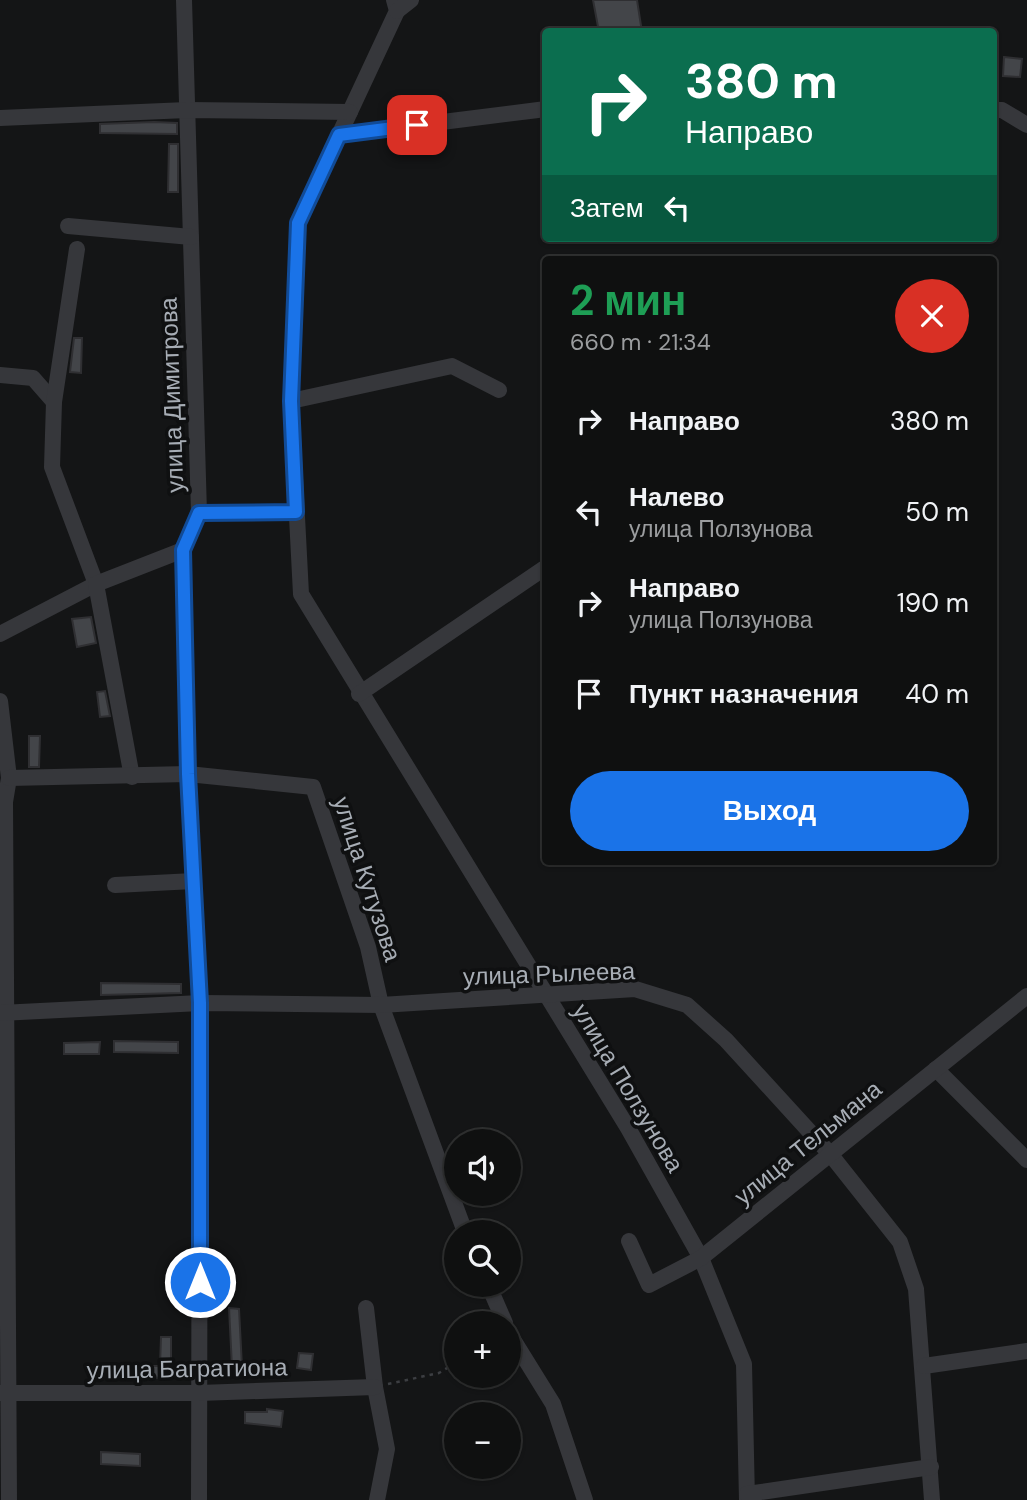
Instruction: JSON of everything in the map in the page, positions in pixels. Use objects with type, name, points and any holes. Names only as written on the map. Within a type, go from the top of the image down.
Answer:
[{"type":"street","name":"улица Димитрова","points":[[184,0],[199,513],[183,550],[188,774],[200,1003],[200,1500]]},
{"type":"street","points":[[395,5],[411,0]]},
{"type":"street","name":"улица Ползунова","points":[[395,5],[298,223],[291,401],[300,594],[628,1128],[701,1258],[744,1364],[747,1497]]},
{"type":"street","points":[[0,118],[187,110],[349,112]]},
{"type":"street","points":[[339,135],[542,110]]},
{"type":"street","points":[[997,110],[1002,110],[1027,125]]},
{"type":"street","points":[[68,226],[191,237]]},
{"type":"street","points":[[77,249],[54,402],[52,467],[96,584],[132,776]]},
{"type":"street","points":[[291,401],[452,366],[499,390]]},
{"type":"street","points":[[0,375],[33,378],[54,402]]},
{"type":"street","points":[[199,513],[296,512]]},
{"type":"street","points":[[0,634],[96,584],[183,550]]},
{"type":"street","points":[[359,694],[542,570]]},
{"type":"street","points":[[0,701],[9,778],[2,802],[5,1393],[9,1500]]},
{"type":"street","name":"улица Кутузова","points":[[9,778],[188,774],[313,787],[368,947],[381,1005],[461,1220]]},
{"type":"street","points":[[115,886],[194,881]]},
{"type":"street","name":"улица Рылеева","points":[[2,1013],[200,1003],[381,1005],[635,989],[687,1006],[726,1040],[831,1155],[900,1242],[916,1289],[932,1500]]},
{"type":"street","name":"улица Тельмана","points":[[629,1241],[649,1285],[701,1258],[1027,996]]},
{"type":"street","points":[[936,1069],[1027,1160]]},
{"type":"street","points":[[366,1308],[375,1387],[387,1449],[377,1500]]},
{"type":"street","points":[[923,1366],[1027,1351]]},
{"type":"street","points":[[521,1352],[553,1404],[585,1500]]},
{"type":"street","name":"улица Багратиона","points":[[5,1393],[200,1393],[375,1387]]},
{"type":"street","points":[[747,1497],[931,1467]]},
{"type":"path","points":[[375,1387],[444,1370]]},
{"type":"building","points":[[593,0],[637,0],[641,28],[598,28]]},
{"type":"building","points":[[1004,57],[1022,59],[1020,77],[1003,76]]},
{"type":"building","points":[[177,123],[177,134],[100,133],[100,124]]},
{"type":"building","points":[[169,144],[178,144],[178,192],[168,192]]},
{"type":"building","points":[[74,338],[82,338],[81,373],[70,372]]},
{"type":"building","points":[[91,617],[96,643],[77,647],[72,619]]},
{"type":"building","points":[[105,691],[110,716],[100,717],[97,692]]},
{"type":"building","points":[[29,736],[40,736],[39,767],[29,767]]},
{"type":"building","points":[[101,983],[181,984],[181,993],[101,995]]},
{"type":"building","points":[[114,1041],[178,1042],[178,1053],[114,1052]]},
{"type":"building","points":[[100,1042],[99,1054],[64,1054],[64,1043]]},
{"type":"building","points":[[229,1308],[239,1309],[242,1367],[232,1367]]},
{"type":"building","points":[[161,1337],[171,1337],[171,1378],[131,1377],[131,1366],[160,1366]]},
{"type":"building","points":[[299,1353],[313,1354],[311,1370],[297,1368]]},
{"type":"building","points":[[267,1409],[283,1411],[281,1427],[245,1423],[245,1412],[267,1412]]},
{"type":"building","points":[[101,1452],[140,1454],[140,1466],[101,1464]]},
{"type":"route","points":[[200,1282],[200,1003],[188,774],[183,550],[199,513],[296,512],[291,401],[298,223],[339,135],[417,125]]}]
